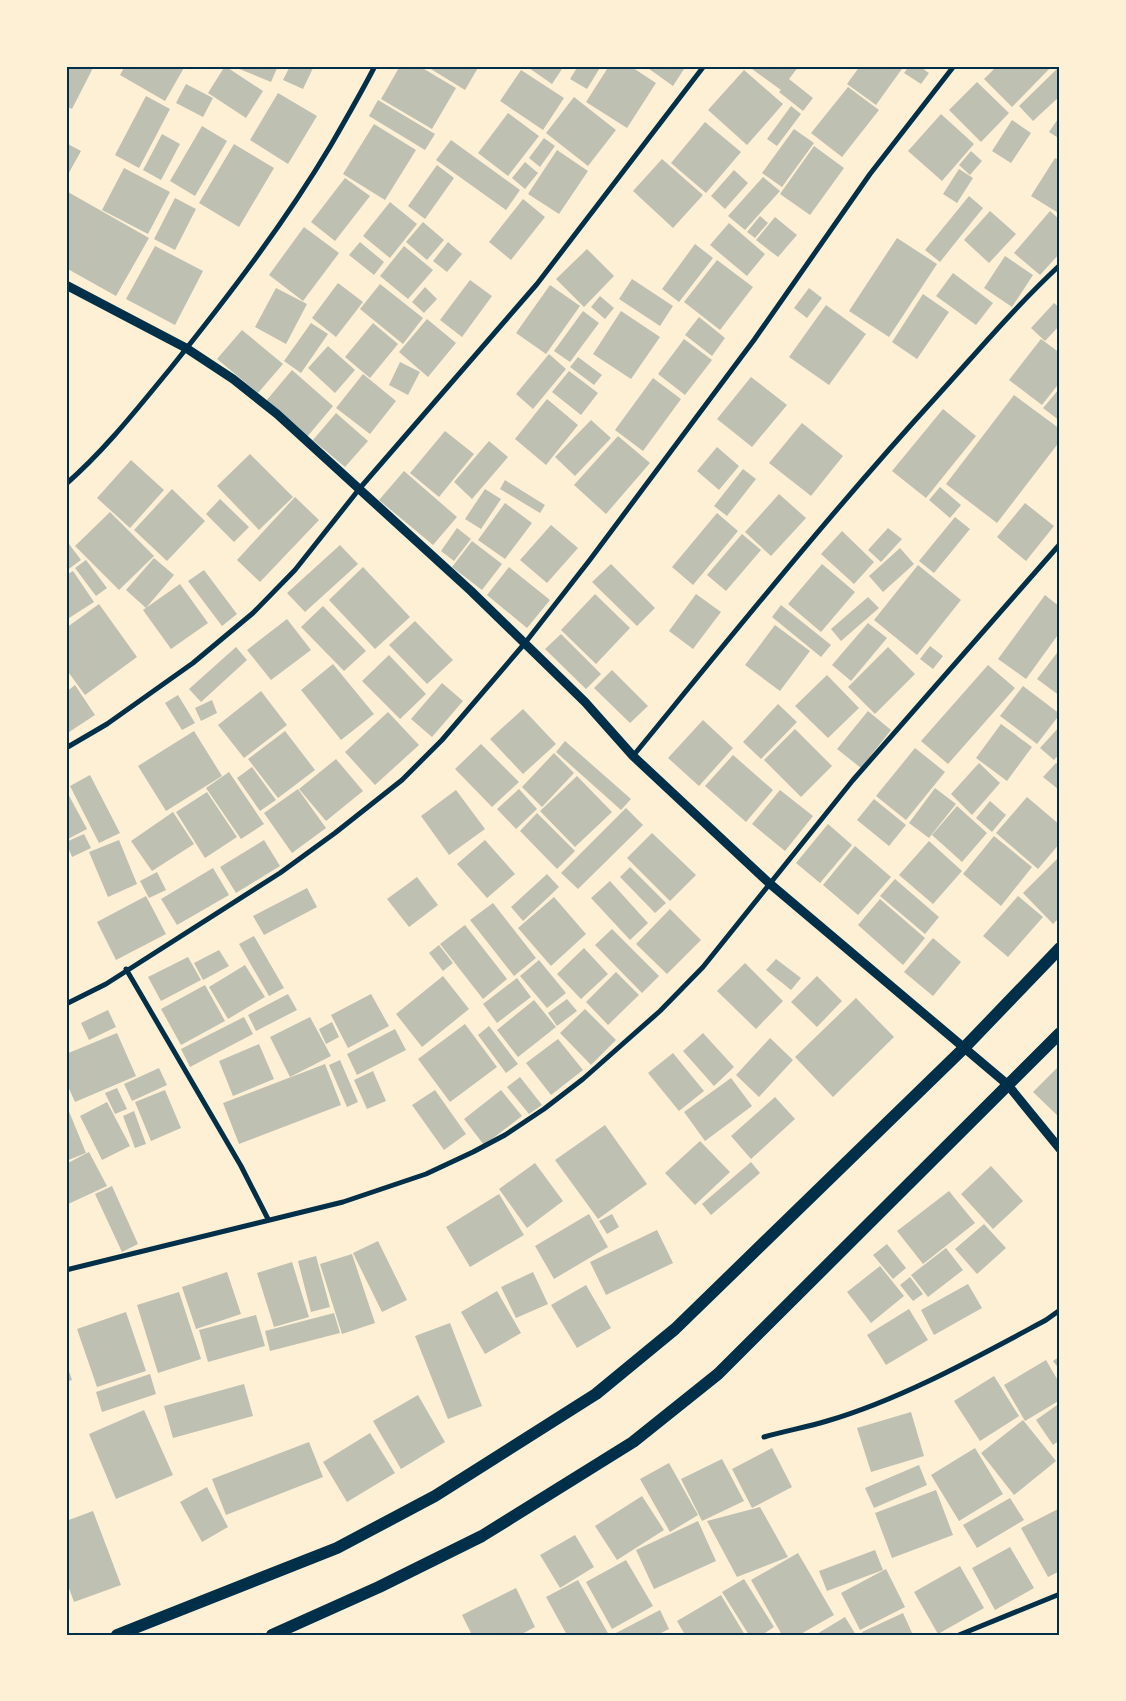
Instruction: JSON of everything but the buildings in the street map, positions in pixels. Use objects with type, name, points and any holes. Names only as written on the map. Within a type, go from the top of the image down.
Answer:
[{"type":"main road","points":[[117,1635],[338,1548],[434,1496],[596,1394],[675,1329],[963,1049],[1060,948]]},
{"type":"main road","points":[[272,1635],[379,1587],[482,1536],[632,1442],[718,1374],[1060,1033]]},
{"type":"street","points":[[66,484],[120,429],[186,348],[260,250],[331,146],[375,66]]},
{"type":"street","points":[[66,748],[107,724],[193,663],[253,613],[295,570],[360,488],[536,284],[704,66]]},
{"type":"street","points":[[66,1004],[106,984],[126,969],[280,873],[402,780],[442,740],[525,643],[754,340],[870,174],[954,66]]},
{"type":"street","points":[[633,756],[816,531],[888,449],[1032,292],[1060,265]]},
{"type":"street","points":[[66,285],[186,348],[233,380],[277,414],[360,488],[525,643],[585,702],[633,756],[769,883],[963,1049],[1007,1084],[1060,1149]]},
{"type":"street","points":[[66,1270],[343,1202],[426,1174],[505,1136],[584,1079],[660,1011],[703,967],[853,780],[1060,544]]},
{"type":"street","points":[[126,969],[241,1166],[268,1219]]},
{"type":"street","points":[[764,1436],[828,1421],[891,1396],[951,1370],[1046,1320],[1060,1310]]},
{"type":"street","points":[[959,1635],[1060,1594]]}]
